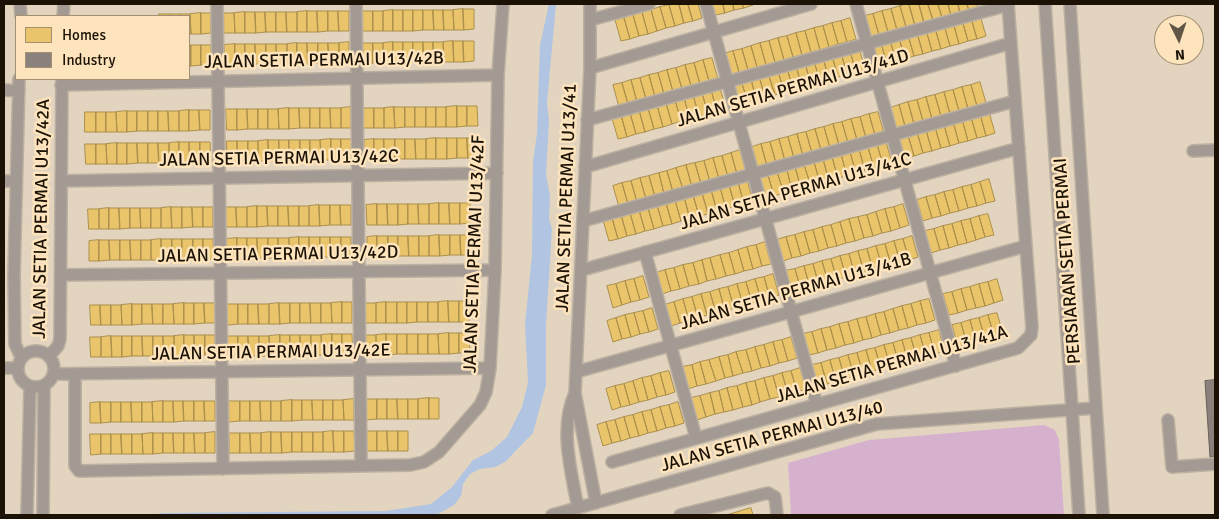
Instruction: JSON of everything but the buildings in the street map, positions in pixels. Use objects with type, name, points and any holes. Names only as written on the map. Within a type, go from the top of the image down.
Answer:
[{"type":"street","points":[[217,4],[223,469]]},
{"type":"street","points":[[356,4],[361,466]]},
{"type":"street","name":"JALAN SETIA PERMAI U13/42F","points":[[75,374],[76,469],[82,471],[410,465],[424,462],[439,452],[480,405],[486,392],[490,368],[495,270],[498,75],[503,4]]},
{"type":"street","name":"JALAN SETIA PERMAI U13/41","points":[[590,4],[590,68],[576,393],[596,503]]},
{"type":"street","points":[[590,20],[649,4]]},
{"type":"street","points":[[706,4],[817,405]]},
{"type":"street","points":[[590,68],[811,4]]},
{"type":"street","points":[[856,4],[956,366]]},
{"type":"street","points":[[587,120],[1008,4]]},
{"type":"street","name":"JALAN SETIA PERMAI U13/41A","points":[[612,462],[1018,348],[1031,335],[1008,4]]},
{"type":"street","name":"PERSIARAN SETIA PERMAI","points":[[1045,4],[1078,515]]},
{"type":"street","name":"PERSIARAN SETIA PERMAI","points":[[1070,4],[1103,515]]},
{"type":"street","name":"JALAN SETIA PERMAI U13/41D","points":[[585,168],[1011,43]]},
{"type":"street","name":"JALAN SETIA PERMAI U13/42B","points":[[61,82],[218,81],[498,75]]},
{"type":"street","points":[[19,80],[16,181],[9,276],[15,344],[21,357]]},
{"type":"street","name":"JALAN SETIA PERMAI U13/42A","points":[[49,356],[58,346],[60,339],[61,82]]},
{"type":"street","points":[[4,90],[19,91]]},
{"type":"street","points":[[583,221],[1015,101]]},
{"type":"street","name":"JALAN SETIA PERMAI U13/41C","points":[[582,270],[1019,148]]},
{"type":"street","points":[[1193,152],[1215,150]]},
{"type":"street","name":"JALAN SETIA PERMAI U13/42C","points":[[61,181],[497,173]]},
{"type":"street","points":[[4,181],[16,181]]},
{"type":"street","name":"JALAN SETIA PERMAI U13/41B","points":[[576,372],[1026,246]]},
{"type":"street","points":[[645,252],[696,438]]},
{"type":"street","name":"JALAN SETIA PERMAI U13/42D","points":[[61,275],[495,270]]},
{"type":"street","points":[[43,515],[44,385],[54,374],[54,364],[44,352],[32,351],[21,357],[17,368],[20,380],[30,386],[44,385]]},
{"type":"street","points":[[4,368],[17,368]]},
{"type":"street","name":"JALAN SETIA PERMAI U13/42E","points":[[54,374],[490,368]]},
{"type":"street","points":[[27,515],[30,386]]},
{"type":"street","name":"JALAN SETIA PERMAI U13/41","points":[[576,393],[570,405],[567,451],[578,508]]},
{"type":"street","name":"JALAN SETIA PERMAI U13/40","points":[[552,515],[877,424],[1095,408]]},
{"type":"street","points":[[1168,420],[1172,467],[1215,464]]},
{"type":"street","points":[[29,454],[44,454]]},
{"type":"street","points":[[680,515],[768,493],[776,500],[777,515]]},
{"type":"shaded area","points":[[1044,425],[1055,430],[1059,440],[1064,515],[791,515],[788,463],[869,440]]},
{"type":"water","points":[[549,4],[556,4],[547,103],[549,121],[546,174],[550,196],[549,219],[552,229],[546,324],[546,385],[533,433],[505,462],[470,474],[463,484],[461,496],[454,505],[436,515],[151,515],[163,513],[386,511],[431,504],[452,487],[473,460],[491,451],[507,437],[522,407],[528,383],[525,324],[532,255],[533,162],[537,133],[540,45]]}]
